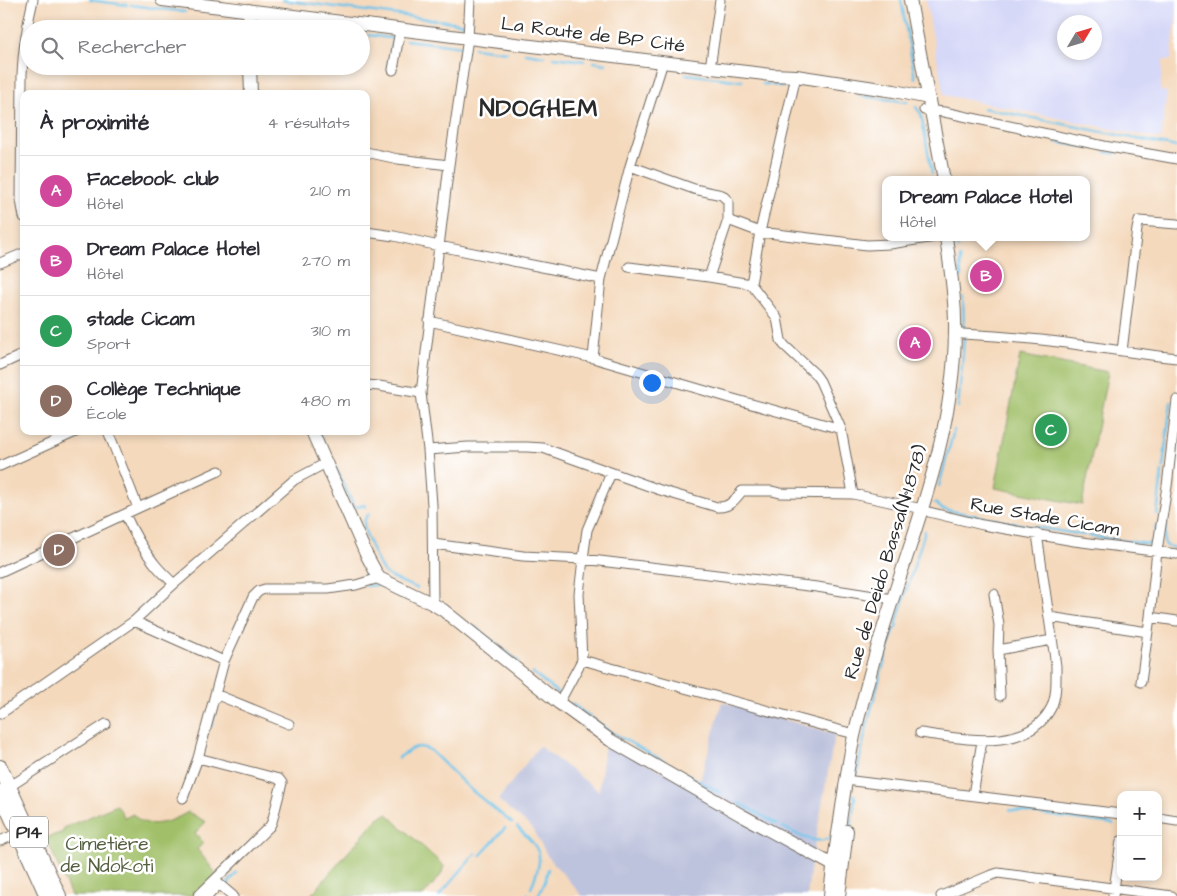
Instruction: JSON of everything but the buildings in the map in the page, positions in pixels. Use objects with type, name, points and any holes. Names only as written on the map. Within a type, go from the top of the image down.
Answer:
[{"type":"main road","name":"La Route de BP Cité","points":[[162,0],[324,20]]},
{"type":"main road","points":[[904,0],[926,97]]},
{"type":"main road","points":[[910,0],[926,97],[936,176]]},
{"type":"main road","points":[[249,10],[250,20]]},
{"type":"main road","name":"La Route de BP Cité","points":[[370,26],[710,68],[796,76],[926,97]]},
{"type":"main road","points":[[250,75],[251,90]]},
{"type":"main road","points":[[928,111],[943,176]]},
{"type":"main road","name":"Rue de Deido Bassa(N°1.878)","points":[[830,896],[837,866],[845,780],[855,734],[879,659],[893,599],[926,511],[946,423],[954,362],[955,330],[946,241]]},
{"type":"main road","points":[[839,896],[837,866],[879,659],[955,413],[961,367],[962,334],[953,241]]},
{"type":"main road","points":[[314,435],[366,554],[379,578],[433,604],[455,619],[559,703],[629,751],[837,866]]},
{"type":"main road","name":"P14","points":[[0,767],[5,790],[23,831],[46,896]]},
{"type":"main road","name":"P14","points":[[23,831],[59,896]]},
{"type":"street","points":[[28,20],[33,0]]},
{"type":"street","points":[[433,604],[432,505],[421,393],[449,165],[468,38],[470,0]]},
{"type":"street","points":[[710,68],[720,0]]},
{"type":"street","points":[[393,70],[400,30]]},
{"type":"street","points":[[593,358],[601,279],[630,166],[663,62]]},
{"type":"street","points":[[23,75],[23,90]]},
{"type":"street","points":[[751,284],[760,232],[796,76]]},
{"type":"street","points":[[928,111],[944,112],[1104,146],[1177,159]]},
{"type":"street","points":[[370,153],[398,159],[449,165]]},
{"type":"street","points":[[630,166],[694,189],[722,195],[728,201],[728,220],[709,277]]},
{"type":"street","points":[[728,220],[760,232],[867,245],[909,241]]},
{"type":"street","points":[[1122,352],[1139,221],[1177,224]]},
{"type":"street","points":[[370,233],[601,279]]},
{"type":"street","points":[[0,263],[20,255]]},
{"type":"street","points":[[629,267],[751,284],[777,318],[781,340],[784,345],[817,377],[841,429],[853,494]]},
{"type":"street","points":[[429,321],[593,358],[841,429]]},
{"type":"street","points":[[962,334],[1039,340],[1177,358]]},
{"type":"street","points":[[0,364],[20,356]]},
{"type":"street","points":[[370,385],[421,393]]},
{"type":"street","points":[[1141,682],[1177,400]]},
{"type":"street","points":[[0,466],[69,435]]},
{"type":"street","points":[[110,435],[138,508]]},
{"type":"street","name":"Rue Stade Cicam","points":[[428,450],[468,447],[538,447],[660,490],[716,507],[726,507],[742,491],[853,494],[983,525],[1074,541],[1177,554]]},
{"type":"street","points":[[0,714],[134,621],[294,480],[326,463]]},
{"type":"street","points":[[0,572],[219,471]]},
{"type":"street","points":[[559,703],[582,660],[579,594],[583,559],[588,530],[611,473]]},
{"type":"street","points":[[1167,486],[1177,488]]},
{"type":"street","points":[[125,514],[144,551],[174,584]]},
{"type":"street","points":[[920,733],[982,741],[1006,739],[1024,733],[1042,722],[1052,707],[1056,688],[1056,666],[1037,534]]},
{"type":"street","points":[[433,544],[523,556],[583,559],[817,587],[893,599]]},
{"type":"street","points":[[183,798],[198,758],[224,660],[253,597],[259,591],[265,589],[328,589],[379,578]]},
{"type":"street","points":[[994,594],[998,617],[1000,696]]},
{"type":"street","points":[[1049,617],[1148,632]]},
{"type":"street","points":[[1150,617],[1177,621]]},
{"type":"street","points":[[134,621],[224,660]]},
{"type":"street","points":[[998,650],[1052,640]]},
{"type":"street","points":[[582,660],[855,734]]},
{"type":"street","points":[[215,694],[289,724]]},
{"type":"street","points":[[5,790],[106,724]]},
{"type":"street","points":[[973,795],[982,741]]},
{"type":"street","points":[[198,758],[279,779],[282,783],[270,826],[198,896]]},
{"type":"street","points":[[854,781],[1117,813]]},
{"type":"street","points":[[1162,818],[1177,820]]},
{"type":"street","points":[[0,841],[23,831]]},
{"type":"street","points":[[1114,892],[1117,870]]},
{"type":"street","points":[[941,896],[998,873],[1114,892],[1172,896]]},
{"type":"street","points":[[208,896],[219,884],[233,896]]},
{"type":"shaded area","points":[[926,0],[1177,0],[1171,60],[1163,60],[1160,91],[1167,92],[1161,139],[944,95]]},
{"type":"shaded area","points":[[722,702],[835,734],[811,864],[807,896],[582,896],[548,857],[532,828],[498,800],[539,746],[599,791],[605,743],[696,788],[702,774]]},
{"type":"green space","points":[[1020,355],[1108,372],[1082,505],[995,488]]},
{"type":"green space","name":"Cimetière de Ndokoti","points":[[117,805],[125,818],[133,814],[145,823],[153,824],[168,821],[188,812],[206,822],[195,833],[204,843],[197,849],[219,875],[197,896],[71,896],[46,838],[63,832],[64,828]]},
{"type":"green space","points":[[387,814],[444,866],[441,875],[423,896],[310,896],[378,818]]},
{"type":"waterway","points":[[90,0],[110,3]]},
{"type":"waterway","points":[[282,0],[436,20]]},
{"type":"waterway","points":[[901,0],[915,78]]},
{"type":"waterway","points":[[112,3],[127,5]]},
{"type":"waterway","points":[[131,5],[185,12]]},
{"type":"waterway","points":[[439,20],[466,24]]},
{"type":"waterway","points":[[370,35],[396,39]]},
{"type":"waterway","points":[[387,69],[393,40]]},
{"type":"waterway","points":[[406,40],[463,47]]},
{"type":"waterway","points":[[474,48],[507,52]]},
{"type":"waterway","points":[[525,53],[544,56]]},
{"type":"waterway","points":[[554,57],[584,61]]},
{"type":"waterway","points":[[594,62],[606,64]]},
{"type":"waterway","points":[[686,74],[742,81]]},
{"type":"waterway","points":[[763,84],[791,87]]},
{"type":"waterway","points":[[860,96],[907,102]]},
{"type":"waterway","points":[[916,107],[921,114],[932,173]]},
{"type":"waterway","points":[[983,108],[1177,147]]},
{"type":"waterway","points":[[1019,134],[1038,138]]},
{"type":"waterway","points":[[1056,142],[1089,148]]},
{"type":"waterway","points":[[1106,152],[1115,154]]},
{"type":"waterway","points":[[957,241],[958,248]]},
{"type":"waterway","points":[[960,258],[961,277]]},
{"type":"waterway","points":[[963,297],[964,331]]},
{"type":"waterway","points":[[958,407],[964,338]]},
{"type":"waterway","points":[[1163,467],[1171,402]]},
{"type":"waterway","points":[[939,486],[954,430]]},
{"type":"waterway","points":[[320,435],[354,506],[364,505],[366,507]]},
{"type":"waterway","points":[[1157,515],[1162,472]]},
{"type":"waterway","points":[[935,503],[942,509],[1084,535]]},
{"type":"waterway","points":[[369,514],[364,524],[372,550],[382,570],[392,578],[417,588]]},
{"type":"waterway","points":[[1167,517],[1164,542],[1167,546],[1177,548]]},
{"type":"waterway","points":[[1089,536],[1148,544],[1154,540],[1156,526]]},
{"type":"waterway","points":[[896,624],[925,531]]},
{"type":"waterway","points":[[363,576],[369,570]]},
{"type":"waterway","points":[[366,586],[380,585]]},
{"type":"waterway","points":[[857,775],[878,684],[894,630],[898,625]]},
{"type":"waterway","points":[[475,627],[519,662]]},
{"type":"waterway","points":[[533,673],[558,693]]},
{"type":"waterway","points":[[220,694],[224,678]]},
{"type":"waterway","points":[[212,725],[218,700]]},
{"type":"waterway","points":[[572,704],[611,732],[721,793]]},
{"type":"waterway","points":[[398,758],[416,747],[430,750],[470,789],[512,823]]},
{"type":"waterway","points":[[851,828],[854,795]]},
{"type":"waterway","points":[[739,803],[777,824]]},
{"type":"waterway","points":[[1010,810],[1113,824]]},
{"type":"waterway","points":[[517,827],[532,842],[539,854],[538,868],[531,888]]},
{"type":"waterway","points":[[783,827],[808,839],[821,840],[833,836]]},
{"type":"waterway","points":[[480,856],[505,828]]},
{"type":"waterway","points":[[439,896],[476,853]]},
{"type":"waterway","points":[[20,855],[39,896]]},
{"type":"waterway","points":[[538,896],[548,869]]},
{"type":"waterway","points":[[823,871],[827,879]]},
{"type":"waterway","points":[[228,888],[229,882],[237,873]]},
{"type":"place","name":"Dream Palace Hotel","points":[[986,276]]},
{"type":"place","name":"Facebook club","points":[[915,343]]},
{"type":"place","name":"stade Cicam","points":[[1051,430]]},
{"type":"place","name":"Collège Technique","points":[[59,550]]},
{"type":"district","name":"NDOGHEM","points":[[539,109]]}]
